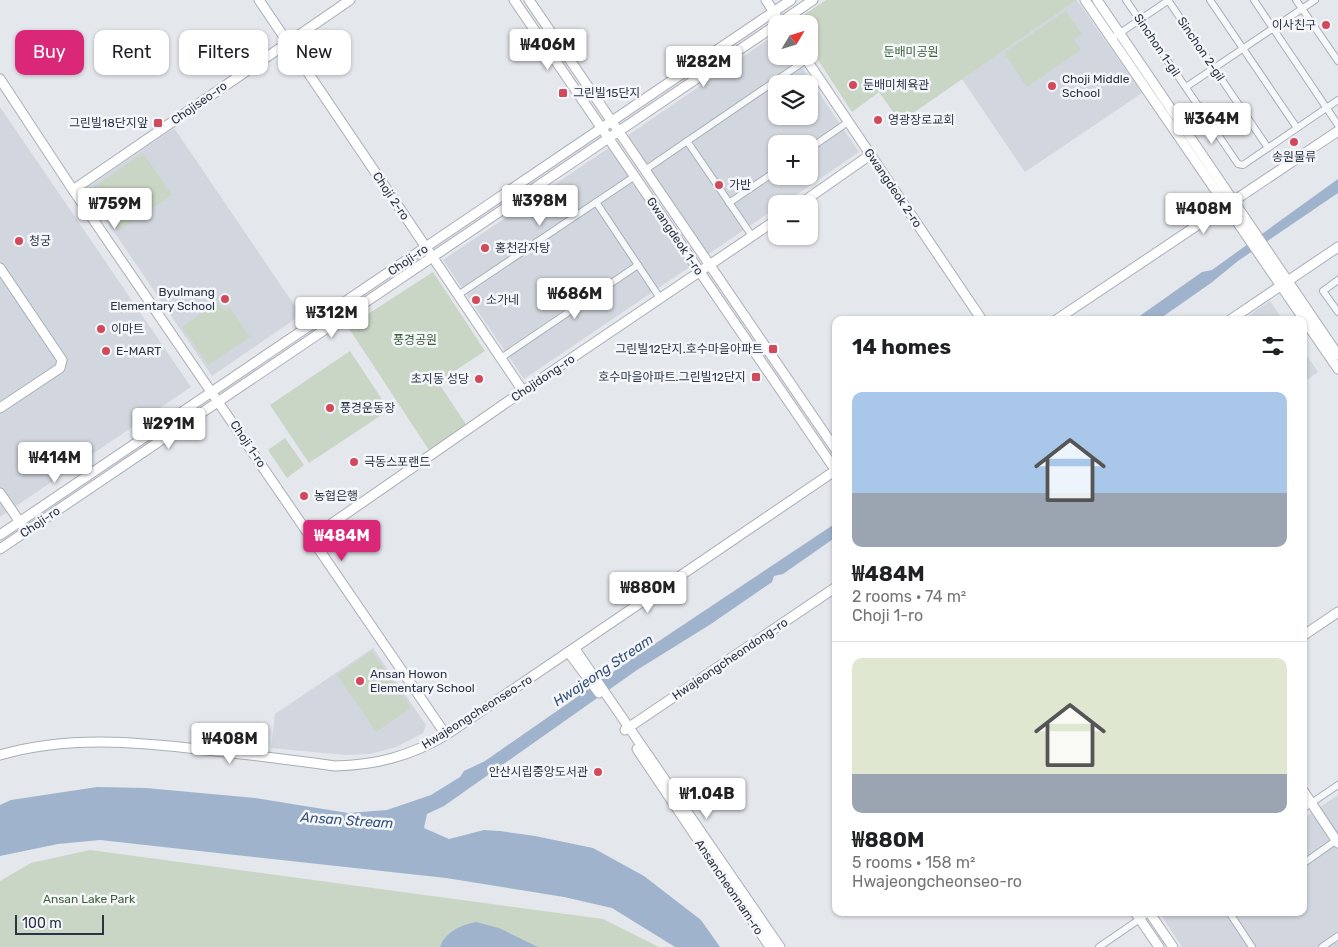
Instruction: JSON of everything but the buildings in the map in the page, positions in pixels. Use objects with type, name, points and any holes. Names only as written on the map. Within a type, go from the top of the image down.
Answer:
[{"type":"street","name":"Choji 2-ro","points":[[259,0],[279,30]]},
{"type":"street","name":"Chojiseo-ro","points":[[306,30],[350,0]]},
{"type":"street","name":"Gwangdeok 1-ro","points":[[514,0],[832,465]]},
{"type":"street","name":"Gwangdeok 1-ro","points":[[529,0],[832,444]]},
{"type":"street","points":[[766,0],[775,15]]},
{"type":"street","name":"Choji-ro","points":[[0,535],[791,0]]},
{"type":"street","name":"Choji-ro","points":[[791,15],[812,0]]},
{"type":"street","points":[[1085,0],[1116,36],[1305,316]]},
{"type":"street","points":[[1097,0],[1116,36]]},
{"type":"street","name":"Sinchon 1-gil","points":[[1126,0],[1238,164],[1243,165],[1338,100]]},
{"type":"street","points":[[1116,36],[1168,0]]},
{"type":"street","name":"Sinchon 2-gil","points":[[1168,0],[1268,148]]},
{"type":"street","points":[[1210,0],[1297,128]]},
{"type":"street","points":[[1254,0],[1338,125]]},
{"type":"street","points":[[1296,0],[1338,61]]},
{"type":"street","points":[[1186,87],[1315,0]]},
{"type":"street","name":"Choji-ro","points":[[0,549],[768,31]]},
{"type":"street","name":"Chojiseo-ro","points":[[73,190],[278,49]]},
{"type":"street","points":[[644,170],[795,65]]},
{"type":"street","name":"Gwangdeok 2-ro","points":[[810,65],[979,316]]},
{"type":"street","name":"Choji 2-ro","points":[[309,75],[523,391]]},
{"type":"street","name":"Choji 1-ro","points":[[0,79],[73,190],[446,735]]},
{"type":"street","points":[[818,143],[848,122]]},
{"type":"street","points":[[1062,316],[1338,131]]},
{"type":"street","points":[[687,141],[752,236]]},
{"type":"street","points":[[813,195],[870,155]]},
{"type":"street","points":[[458,295],[635,176]]},
{"type":"street","points":[[730,203],[768,177]]},
{"type":"street","points":[[596,202],[660,298]]},
{"type":"street","name":"Chojidong-ro","points":[[312,538],[523,391],[768,225]]},
{"type":"street","points":[[1236,316],[1338,247]]},
{"type":"street","points":[[500,358],[638,265]]},
{"type":"street","points":[[0,268],[62,360],[60,368],[0,408]]},
{"type":"street","points":[[1338,280],[1323,291],[1338,312]]},
{"type":"street","points":[[1284,283],[1338,355]]},
{"type":"street","points":[[1307,320],[1338,369]]},
{"type":"street","name":"Hwajeongcheonseo-ro","points":[[0,755],[54,743],[119,741],[335,766],[359,765],[406,756],[446,735],[832,474]]},
{"type":"street","points":[[0,493],[26,532]]},
{"type":"street","name":"Hwajeongcheondong-ro","points":[[627,729],[832,590]]},
{"type":"street","points":[[1307,633],[1338,612]]},
{"type":"street","name":"Ansancheonnam-ro","points":[[572,651],[780,947]]},
{"type":"street","name":"Ansancheonnam-ro","points":[[627,729],[770,947]]},
{"type":"street","points":[[1307,860],[1337,841],[1307,806],[1338,785]]},
{"type":"street","points":[[1100,947],[1138,916],[1159,947]]},
{"type":"street","points":[[1152,916],[1173,947]]},
{"type":"street","points":[[1231,916],[1252,947]]},
{"type":"street","points":[[1322,947],[1338,936]]},
{"type":"shaded area","name":"Choji Middle School","points":[[1077,0],[1142,93],[1025,172],[962,79]]},
{"type":"shaded area","points":[[768,39],[768,65],[800,65],[807,75],[768,75],[768,125],[818,125],[818,91],[859,152],[818,180],[818,135],[768,135],[768,185],[811,185],[796,195],[768,195],[768,213],[707,255],[627,136]]},
{"type":"shaded area","points":[[0,107],[191,387],[0,517]]},
{"type":"shaded area","points":[[174,128],[301,315],[212,376],[85,189]]},
{"type":"shaded area","points":[[610,147],[691,266],[524,379],[443,260]]},
{"type":"shaded area","points":[[1270,301],[1280,316],[1248,316]]},
{"type":"shaded area","points":[[1307,356],[1318,372],[1307,380]]},
{"type":"shaded area","name":"Ansan Howon Elementary School","points":[[373,648],[426,725],[423,733],[396,747],[370,754],[345,755],[271,748],[275,714]]},
{"type":"shaded area","points":[[1338,795],[1338,947],[1182,947],[1162,916],[1307,916],[1307,816]]},
{"type":"green space","name":"둔배미공원","points":[[826,0],[1077,0],[900,122],[879,92],[852,112],[818,60],[818,15],[804,15]]},
{"type":"green space","points":[[1066,11],[1082,34],[1074,40],[1081,50],[1027,87],[1004,53]]},
{"type":"green space","points":[[143,153],[172,195],[118,231],[90,190]]},
{"type":"green space","name":"풍경공원","points":[[433,272],[485,351],[438,382],[467,426],[429,450],[348,327]]},
{"type":"green space","points":[[218,302],[224,310],[229,307],[250,337],[208,365],[182,327]]},
{"type":"green space","name":"풍경운동장","points":[[350,351],[389,410],[309,463],[270,405]]},
{"type":"green space","points":[[285,438],[304,465],[287,478],[268,450]]},
{"type":"green space","points":[[372,651],[411,708],[376,732],[337,675]]},
{"type":"green space","name":"Ansan Lake Park","points":[[90,850],[603,919],[659,947],[0,947],[0,881],[31,863]]},
{"type":"water","points":[[1338,179],[1338,193],[1238,261],[1211,283],[1164,316],[1140,316],[1202,272],[1212,270]]},
{"type":"water","name":"Ansan Stream","points":[[832,526],[832,540],[783,574],[774,576],[772,582],[711,624],[637,670],[444,806],[427,814],[424,828],[449,839],[484,830],[500,831],[593,848],[644,876],[701,920],[720,947],[675,947],[612,908],[564,897],[446,878],[100,840],[58,844],[0,856],[0,805],[11,800],[97,787],[146,788],[255,798],[348,813],[387,810],[431,795],[460,777],[464,771],[485,761],[626,663]]},
{"type":"water","points":[[476,922],[499,928],[538,947],[440,947],[446,937],[454,930]]},
{"type":"place","name":"이사친구","points":[[1326,25]]},
{"type":"place","name":"둔배미체육관","points":[[853,85]]},
{"type":"place","name":"Choji Middle School","points":[[1052,86]]},
{"type":"place","name":"그린빌15단지","points":[[563,93]]},
{"type":"place","name":"영광장로교회","points":[[878,120]]},
{"type":"place","name":"그린빌18단지앞","points":[[158,123]]},
{"type":"place","name":"송원물류","points":[[1294,142]]},
{"type":"place","name":"가반","points":[[719,185]]},
{"type":"place","name":"청궁","points":[[19,241]]},
{"type":"place","name":"홍천감자탕","points":[[485,248]]},
{"type":"place","name":"Byulmang Elementary School","points":[[225,299]]},
{"type":"place","name":"소가네","points":[[476,300]]},
{"type":"place","name":"이마트","points":[[101,329]]},
{"type":"place","name":"그린빌12단지.호수마을아파트","points":[[773,349]]},
{"type":"place","name":"E-MART","points":[[106,351]]},
{"type":"place","name":"호수마을아파트.그린빌12단지","points":[[756,377]]},
{"type":"place","name":"초지동 성당","points":[[479,379]]},
{"type":"place","name":"풍경운동장","points":[[330,408]]},
{"type":"place","name":"극동스포랜드","points":[[354,462]]},
{"type":"place","name":"농협은행","points":[[304,496]]},
{"type":"place","name":"Ansan Howon Elementary School","points":[[360,681]]},
{"type":"place","name":"안산시립중앙도서관","points":[[598,772]]},
{"type":"water label","name":"Hwajeong Stream","points":[[603,670]]}]
